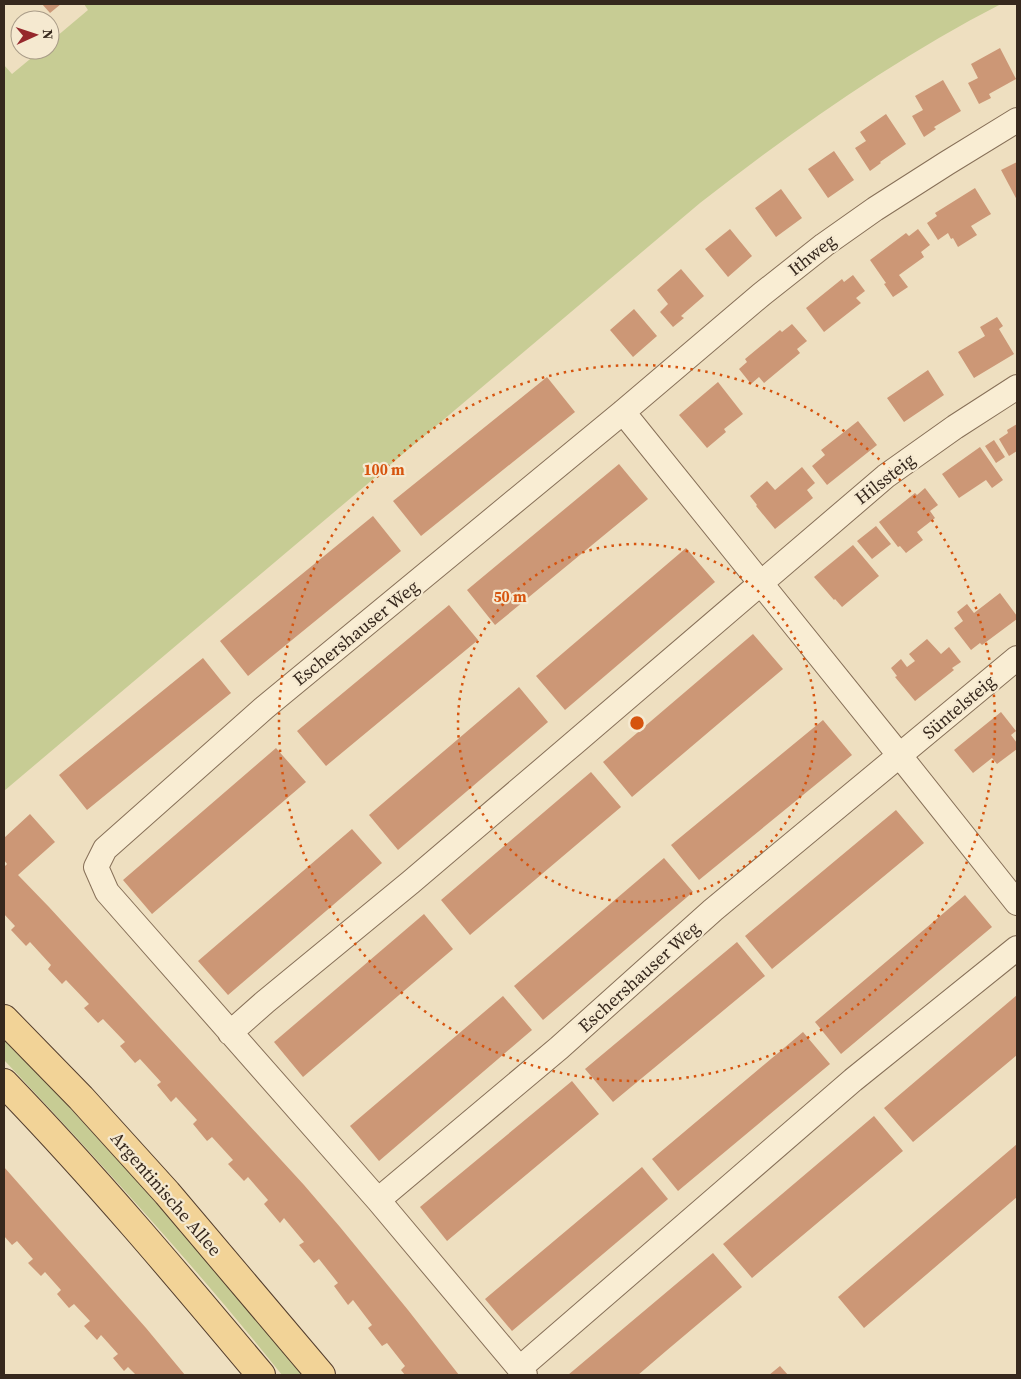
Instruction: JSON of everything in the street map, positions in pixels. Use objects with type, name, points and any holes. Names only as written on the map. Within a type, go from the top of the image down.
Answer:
[{"type":"main road","name":"Argentinische Allee","points":[[4,1019],[81,1098],[167,1193],[321,1375]]},
{"type":"main road","points":[[4,1083],[172,1268],[261,1375]]},
{"type":"street","name":"Ithweg","points":[[623,412],[755,300],[824,245],[875,209],[1017,120]]},
{"type":"street","name":"Hilssteig","points":[[762,583],[886,476],[955,427],[1017,387]]},
{"type":"street","points":[[623,412],[1017,903]]},
{"type":"street","name":"Eschershauser Weg","points":[[623,412],[264,708],[106,849],[96,867],[106,892],[378,1200],[522,1372],[845,1086],[1017,948]]},
{"type":"street","points":[[230,1033],[411,882],[762,583]]},
{"type":"street","name":"Süntelsteig","points":[[900,756],[1017,658]]},
{"type":"street","name":"Eschershauser Weg","points":[[378,1200],[559,1048],[713,910],[900,756]]},
{"type":"green space","points":[[84,4],[1001,4],[922,48],[846,96],[772,148],[700,203],[4,791],[4,65],[12,74],[29,60],[60,60],[60,34],[88,10]]},
{"type":"green space","points":[[4,1037],[156,1203],[231,1288],[303,1375],[282,1375],[146,1215],[4,1060]]},
{"type":"building","points":[[42,4],[61,4],[54,10],[47,10]]},
{"type":"building","points":[[1000,48],[1016,79],[989,94],[991,98],[979,104],[968,83],[978,78],[971,64]]},
{"type":"building","points":[[943,80],[961,111],[934,127],[936,129],[924,137],[912,116],[923,110],[915,96]]},
{"type":"building","points":[[886,114],[906,144],[870,171],[855,148],[866,141],[860,132]]},
{"type":"building","points":[[834,151],[854,180],[828,198],[808,169]]},
{"type":"building","points":[[1017,162],[1017,200],[1001,170]]},
{"type":"building","points":[[975,188],[991,214],[971,226],[977,235],[958,247],[948,233],[938,240],[927,223],[937,216],[935,213]]},
{"type":"building","points":[[781,189],[802,218],[776,237],[755,208]]},
{"type":"building","points":[[730,229],[752,256],[728,277],[705,249]]},
{"type":"building","points":[[918,229],[930,245],[921,252],[924,257],[899,275],[908,287],[893,297],[870,260],[906,233],[909,236]]},
{"type":"building","points":[[681,269],[704,296],[681,316],[684,318],[673,327],[660,312],[668,304],[657,290]]},
{"type":"building","points":[[853,275],[865,291],[856,298],[861,303],[824,332],[806,308],[842,279],[844,282]]},
{"type":"building","points":[[634,309],[657,336],[633,357],[610,330]]},
{"type":"building","points":[[997,317],[1003,326],[999,329],[1014,354],[974,378],[958,352],[985,336],[980,327]]},
{"type":"building","points":[[792,324],[807,341],[797,349],[800,353],[764,383],[759,377],[751,384],[739,369],[747,362],[745,359],[780,330],[782,332]]},
{"type":"building","points":[[928,370],[944,395],[904,422],[887,398]]},
{"type":"building","points":[[547,377],[575,412],[421,536],[393,501]]},
{"type":"building","points":[[718,382],[743,414],[724,429],[726,432],[707,448],[679,415]]},
{"type":"building","points":[[858,421],[877,445],[827,485],[812,466],[825,455],[821,450]]},
{"type":"building","points":[[1017,424],[1017,451],[1009,456],[999,439],[1008,433],[1007,430]]},
{"type":"building","points":[[994,440],[1005,457],[996,463],[985,446]]},
{"type":"building","points":[[980,447],[1003,480],[992,488],[986,480],[959,498],[942,474]]},
{"type":"building","points":[[619,464],[648,499],[495,625],[467,590]]},
{"type":"building","points":[[802,467],[815,483],[807,490],[813,498],[775,529],[750,496],[767,481],[775,490]]},
{"type":"building","points":[[925,488],[938,505],[930,511],[935,518],[917,532],[923,540],[906,553],[900,546],[898,547],[879,522],[915,493],[917,495]]},
{"type":"building","points":[[373,516],[401,551],[248,676],[220,641]]},
{"type":"building","points":[[876,526],[891,544],[872,559],[857,541]]},
{"type":"building","points":[[853,545],[879,576],[842,607],[814,577]]},
{"type":"building","points":[[686,548],[715,582],[565,710],[536,676]]},
{"type":"building","points":[[1000,593],[1017,616],[1017,619],[982,645],[980,643],[971,650],[954,628],[963,621],[957,612],[967,604],[974,613]]},
{"type":"building","points":[[449,605],[478,640],[326,766],[297,731]]},
{"type":"building","points":[[753,634],[783,669],[632,797],[603,762]]},
{"type":"building","points":[[927,639],[941,654],[949,647],[961,662],[952,668],[954,670],[915,701],[895,677],[897,676],[891,668],[901,659],[907,667],[915,661],[909,654]]},
{"type":"building","points":[[203,658],[231,693],[87,810],[59,775]]},
{"type":"building","points":[[519,687],[548,722],[398,850],[369,815]]},
{"type":"building","points":[[1001,712],[1016,731],[1011,735],[1017,743],[1017,749],[997,764],[992,758],[973,773],[954,750]]},
{"type":"building","points":[[823,720],[852,755],[699,880],[671,845]]},
{"type":"building","points":[[276,748],[306,782],[152,914],[123,880]]},
{"type":"building","points":[[591,772],[621,807],[470,935],[441,900]]},
{"type":"building","points":[[896,810],[924,843],[772,969],[745,936]]},
{"type":"building","points":[[30,814],[55,842],[18,875],[304,1185],[408,1310],[459,1375],[405,1375],[401,1370],[405,1366],[387,1343],[382,1346],[368,1328],[372,1325],[353,1300],[348,1305],[334,1286],[338,1283],[319,1259],[314,1263],[299,1245],[304,1242],[284,1218],[280,1223],[264,1204],[268,1200],[248,1177],[244,1181],[228,1164],[233,1160],[212,1137],[207,1141],[193,1124],[197,1120],[176,1097],[171,1102],[157,1085],[161,1082],[140,1059],[135,1063],[120,1046],[125,1042],[103,1019],[98,1023],[84,1008],[89,1004],[66,980],[62,984],[48,969],[51,965],[30,942],[26,946],[11,930],[15,926],[4,914],[4,867],[7,864],[4,860],[4,838]]},
{"type":"building","points":[[352,829],[382,863],[228,995],[198,961]]},
{"type":"building","points":[[664,858],[693,892],[543,1020],[514,986]]},
{"type":"building","points":[[965,895],[992,927],[841,1054],[815,1022]]},
{"type":"building","points":[[424,914],[453,949],[303,1077],[274,1042]]},
{"type":"building","points":[[737,942],[765,976],[613,1102],[585,1069]]},
{"type":"building","points":[[1017,995],[1017,1055],[913,1142],[884,1108]]},
{"type":"building","points":[[503,996],[532,1030],[379,1161],[350,1126]]},
{"type":"building","points":[[803,1032],[830,1064],[678,1191],[652,1159]]},
{"type":"building","points":[[572,1081],[599,1114],[447,1241],[420,1207]]},
{"type":"building","points":[[874,1116],[903,1151],[752,1278],[723,1244]]},
{"type":"building","points":[[1017,1144],[1017,1197],[864,1328],[838,1297]]},
{"type":"building","points":[[4,1167],[185,1375],[136,1375],[128,1367],[124,1371],[113,1358],[118,1354],[101,1335],[97,1340],[84,1326],[90,1321],[74,1304],[69,1308],[57,1294],[61,1290],[45,1272],[41,1276],[28,1263],[33,1259],[17,1241],[12,1245],[4,1236]]},
{"type":"building","points":[[642,1167],[668,1199],[512,1331],[485,1299]]},
{"type":"building","points":[[713,1253],[742,1287],[638,1375],[568,1375]]},
{"type":"building","points":[[780,1366],[788,1375],[769,1375]]}]
